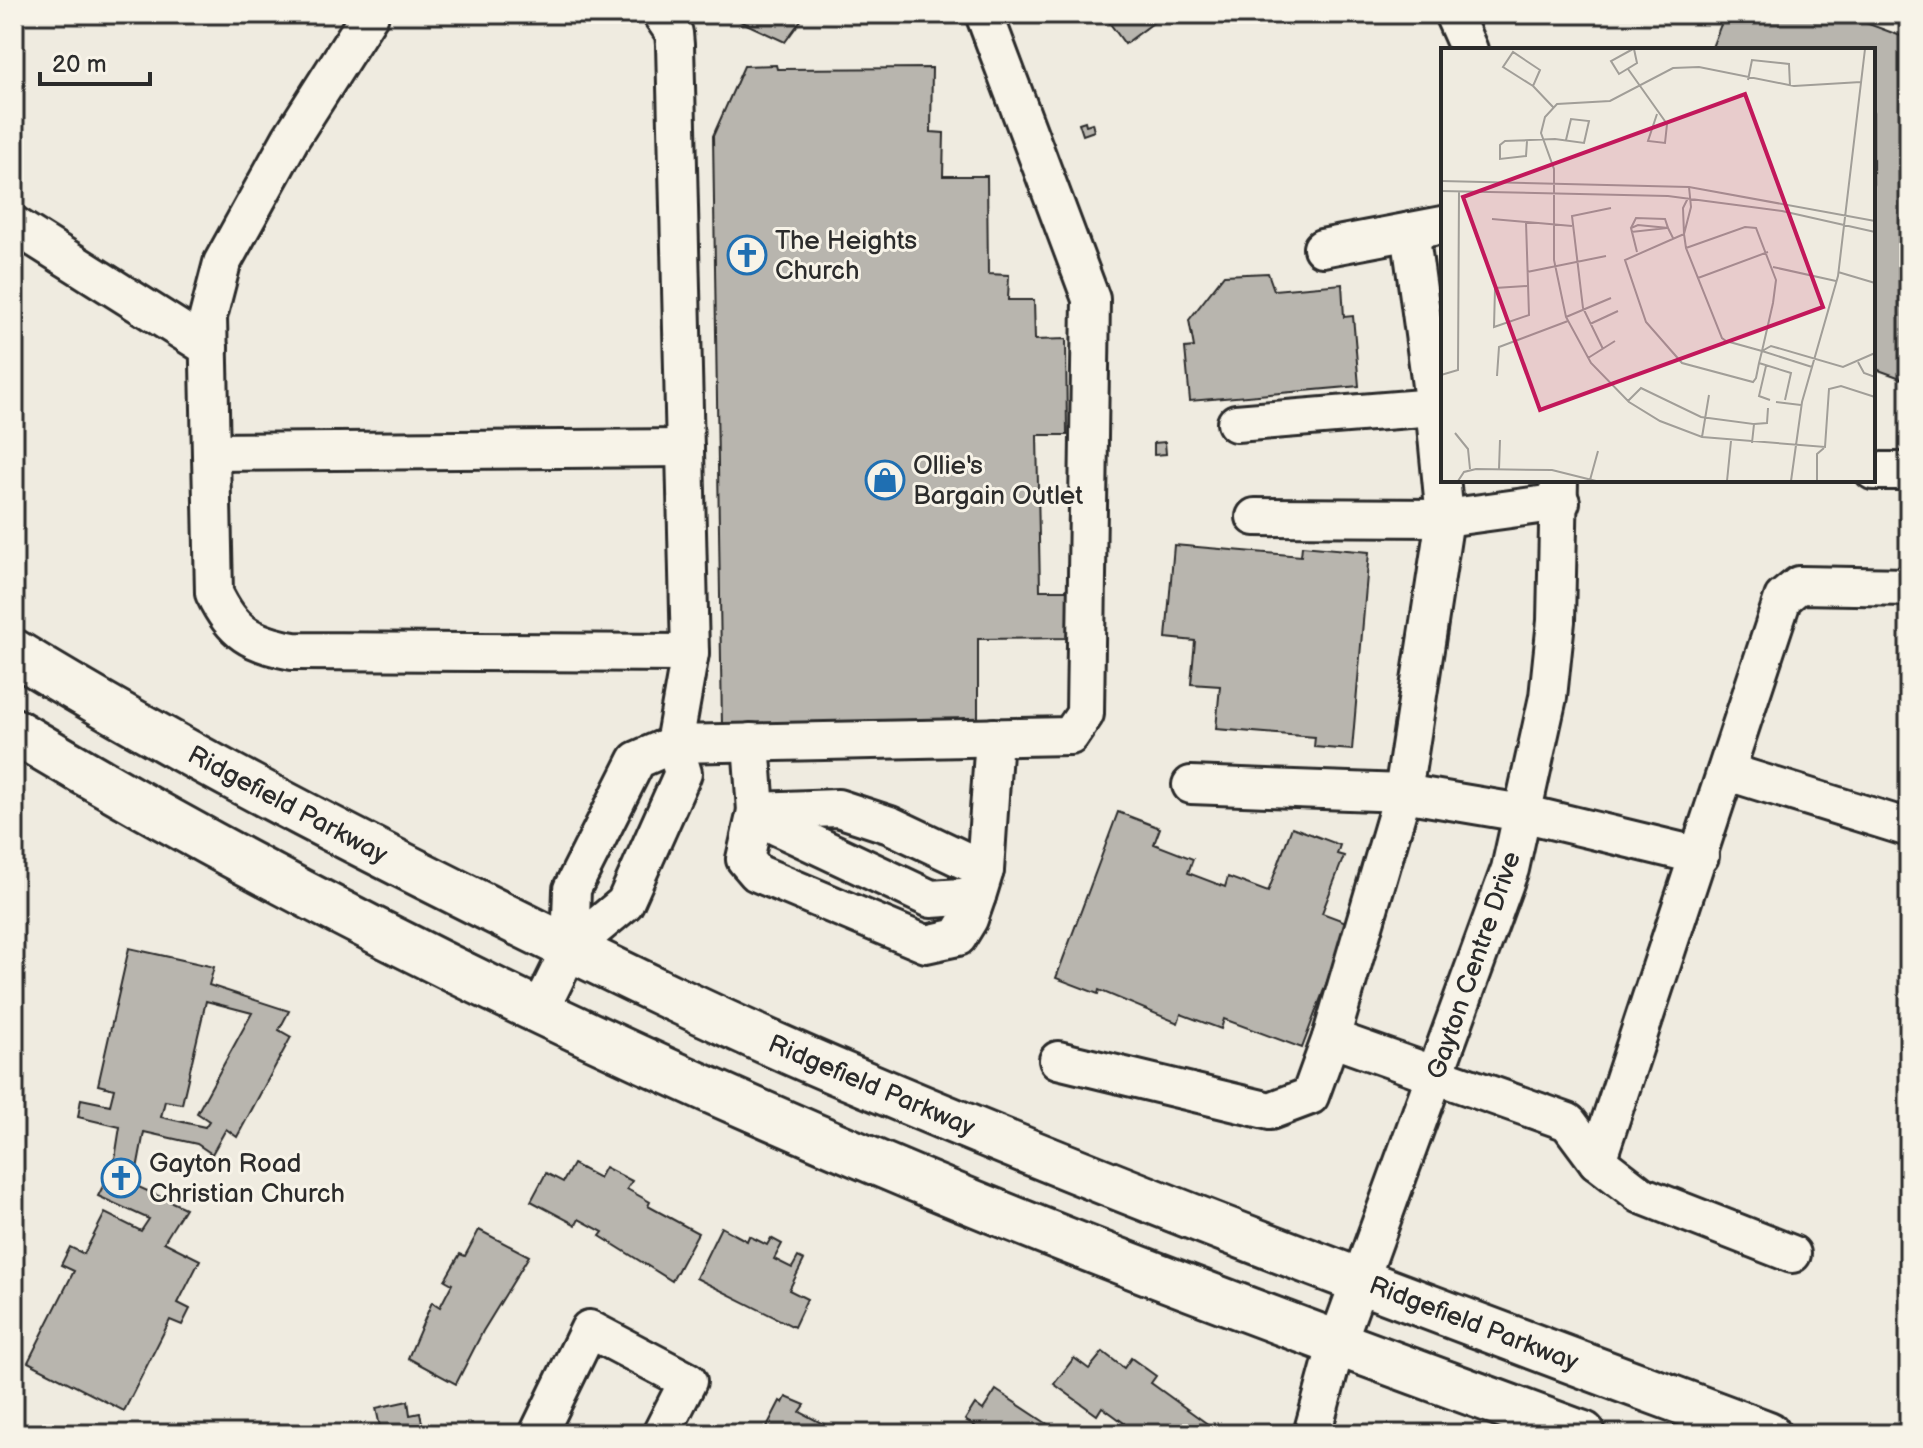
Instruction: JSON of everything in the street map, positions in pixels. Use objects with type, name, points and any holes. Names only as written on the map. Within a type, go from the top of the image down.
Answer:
[{"type":"main road","name":"Ridgefield Parkway","points":[[14,652],[291,807],[570,949],[853,1080],[1360,1280],[1768,1434]]},
{"type":"main road","points":[[14,731],[330,907],[539,1012],[884,1166],[1337,1343],[1583,1434]]},
{"type":"street","points":[[370,14],[291,138],[222,263],[208,317],[214,593],[227,619],[258,644],[293,651],[690,653]]},
{"type":"street","points":[[539,1012],[570,949],[625,903],[683,773],[674,744],[690,653],[674,33],[661,14]]},
{"type":"street","points":[[570,949],[572,889],[637,760],[674,744],[1070,736],[1085,714],[1091,299],[984,14]]},
{"type":"street","points":[[1453,14],[1468,48]]},
{"type":"street","points":[[14,225],[209,348]]},
{"type":"street","points":[[1322,248],[1427,228],[1434,407],[1441,478]]},
{"type":"street","points":[[1236,423],[1434,407]]},
{"type":"street","points":[[211,452],[685,448]]},
{"type":"street","points":[[1875,471],[1909,471]]},
{"type":"street","points":[[1058,1060],[1270,1111],[1310,1096],[1331,1038],[1403,793],[1445,518],[1441,482]]},
{"type":"street","points":[[1255,517],[1445,518],[1560,491]]},
{"type":"street","name":"Gayton Centre Drive","points":[[1312,1434],[1337,1343],[1510,869],[1548,697],[1556,621],[1560,491]]},
{"type":"street","points":[[1597,1161],[1783,598],[1799,585],[1909,587]]},
{"type":"street","points":[[751,742],[756,811],[745,859],[757,873],[926,944],[958,937],[969,919],[981,883],[994,737]]},
{"type":"street","points":[[1728,772],[1909,828]]},
{"type":"street","points":[[1191,785],[1403,793],[1522,813],[1700,856]]},
{"type":"street","points":[[756,811],[838,808],[890,825],[981,883]]},
{"type":"street","points":[[756,811],[778,827],[931,899],[981,883]]},
{"type":"street","points":[[1331,1038],[1435,1072],[1568,1122],[1597,1161],[1641,1195],[1792,1254]]},
{"type":"street","points":[[538,1434],[589,1329],[688,1381],[661,1434]]},
{"type":"building","points":[[725,14],[801,14],[804,16],[785,42]]},
{"type":"building","points":[[1103,14],[1165,14],[1125,44]]},
{"type":"building","points":[[1725,14],[1842,14],[1909,39],[1909,381],[1875,369],[1875,48],[1712,48]]},
{"type":"building","points":[[776,65],[777,69],[932,68],[931,132],[944,133],[943,176],[987,176],[988,274],[1009,275],[1008,300],[1034,300],[1035,340],[1066,339],[1067,435],[1037,435],[1040,590],[1071,590],[1070,638],[978,639],[978,725],[722,727],[713,136],[744,66]]},
{"type":"building","points":[[1085,121],[1086,125],[1092,123],[1094,131],[1083,135],[1079,123]]},
{"type":"building","points":[[1268,273],[1274,290],[1342,284],[1344,317],[1353,316],[1359,386],[1190,401],[1185,348],[1194,347],[1189,320],[1224,275]]},
{"type":"building","points":[[1165,442],[1166,454],[1154,455],[1154,443]]},
{"type":"building","points":[[1174,545],[1301,556],[1302,546],[1369,552],[1352,750],[1314,747],[1315,737],[1216,729],[1220,686],[1191,684],[1195,641],[1166,638]]},
{"type":"building","points":[[1118,812],[1160,828],[1154,844],[1193,859],[1188,873],[1225,887],[1228,877],[1268,892],[1292,827],[1340,845],[1337,854],[1344,856],[1322,913],[1349,923],[1302,1048],[1224,1019],[1221,1029],[1181,1014],[1178,1023],[1099,990],[1098,994],[1056,978]]},
{"type":"building","name":"Gayton Road Christian Church","points":[[129,948],[214,967],[209,985],[289,1011],[279,1030],[291,1037],[237,1137],[226,1129],[212,1154],[197,1144],[144,1132],[134,1185],[185,1208],[164,1242],[200,1260],[178,1303],[190,1309],[182,1325],[170,1320],[124,1411],[28,1362],[74,1271],[61,1265],[70,1247],[84,1254],[105,1213],[141,1231],[149,1219],[98,1196],[113,1171],[120,1127],[78,1117],[81,1099],[110,1105],[114,1089],[98,1085]],"holes":[[[206,1001],[252,1013],[197,1113],[209,1121],[205,1127],[161,1117],[165,1101],[182,1104]]]},
{"type":"building","points":[[573,1164],[599,1178],[605,1167],[632,1181],[627,1189],[650,1202],[648,1206],[698,1233],[672,1281],[600,1236],[603,1232],[579,1219],[576,1225],[531,1201],[546,1173],[563,1182]]},
{"type":"building","points":[[721,1227],[747,1241],[749,1236],[767,1245],[771,1238],[782,1244],[774,1259],[792,1268],[798,1257],[804,1260],[789,1290],[807,1299],[794,1327],[696,1278]]},
{"type":"building","points":[[479,1230],[529,1256],[483,1331],[456,1384],[408,1358],[432,1302],[440,1307],[452,1284],[445,1280],[460,1254],[465,1256]]},
{"type":"building","points":[[1103,1352],[1124,1368],[1131,1358],[1156,1376],[1151,1383],[1220,1433],[1131,1434],[1121,1427],[1124,1423],[1102,1407],[1097,1415],[1054,1384],[1074,1358],[1089,1369]]},
{"type":"building","points":[[996,1390],[1052,1427],[1048,1434],[970,1434],[975,1426],[965,1420],[975,1404],[983,1410]]},
{"type":"building","points":[[786,1397],[805,1405],[800,1412],[829,1427],[825,1434],[763,1434],[780,1401],[783,1403]]},
{"type":"building","points":[[408,1401],[410,1415],[420,1413],[423,1428],[414,1430],[415,1434],[361,1434],[361,1431],[380,1427],[376,1408]]},
{"type":"place","name":"The Heights Church","points":[[747,255]]},
{"type":"place","name":"Ollie's Bargain Outlet","points":[[885,480]]},
{"type":"place","name":"Gayton Road Christian Church","points":[[121,1178]]}]
